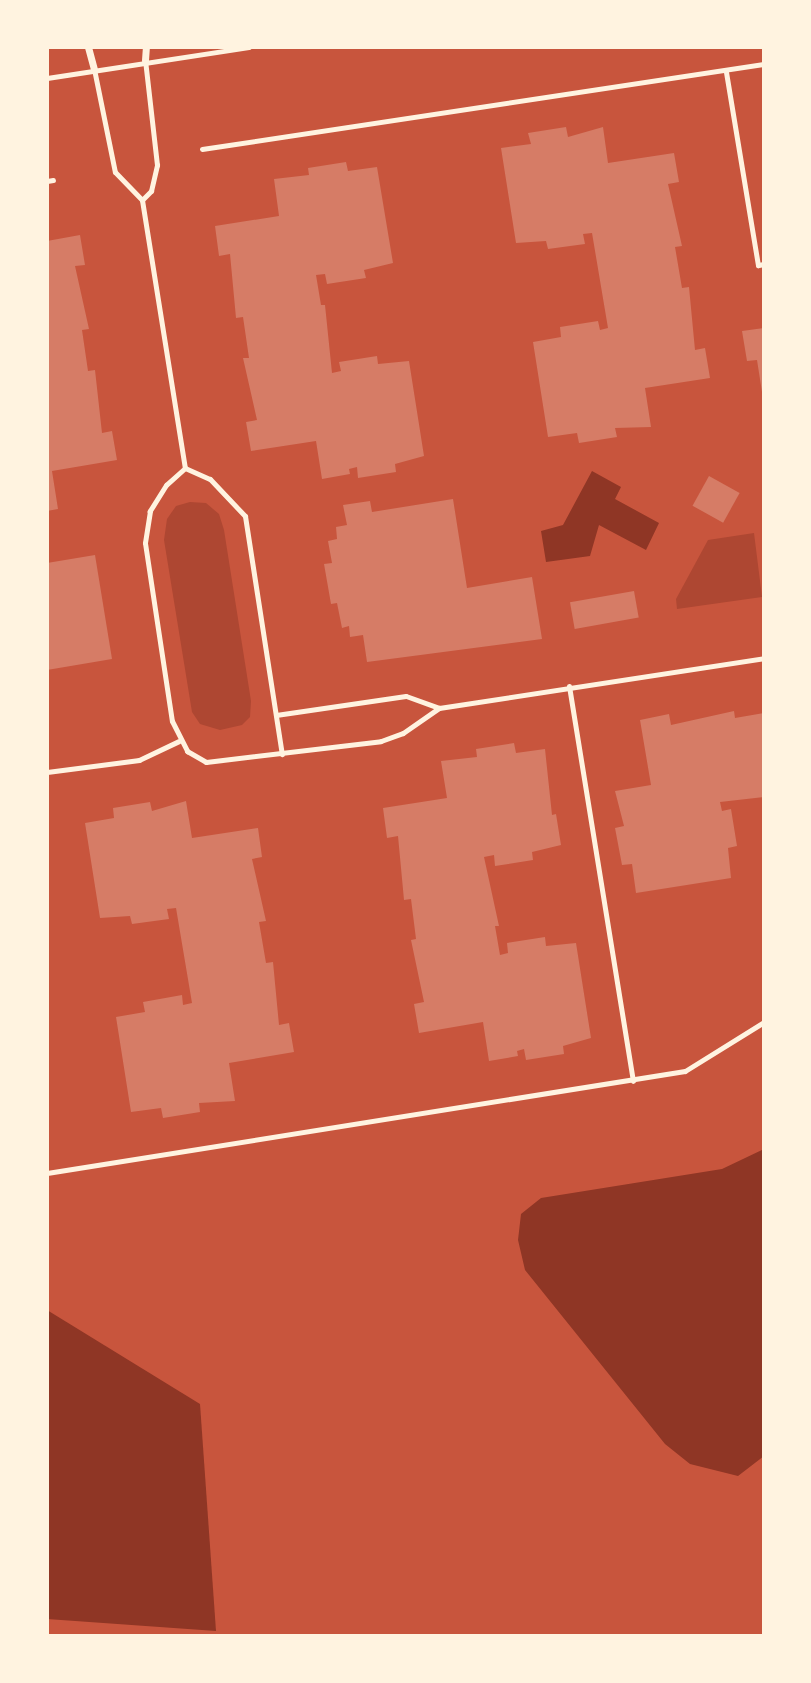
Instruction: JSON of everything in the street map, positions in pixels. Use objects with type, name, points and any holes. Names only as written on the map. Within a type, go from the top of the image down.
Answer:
[{"type":"street","points":[[88,47],[94,69]]},
{"type":"street","points":[[145,60],[146,47]]},
{"type":"lane","points":[[47,78],[145,60],[249,47]]},
{"type":"lane","points":[[142,200],[150,191],[157,165],[145,60]]},
{"type":"lane","points":[[202,149],[726,72],[764,64]]},
{"type":"lane","points":[[94,69],[115,172],[142,200],[185,468]]},
{"type":"lane","points":[[726,72],[758,265],[764,264]]},
{"type":"lane","points":[[185,468],[210,479],[245,516],[282,754]]},
{"type":"lane","points":[[185,468],[166,485],[150,511],[145,543],[179,741],[187,751],[206,762],[381,741],[403,733],[439,708],[764,658]]},
{"type":"lane","points":[[569,686],[633,1081]]},
{"type":"lane","points":[[276,715],[406,696],[439,708]]},
{"type":"lane","points":[[47,772],[139,760],[179,741]]},
{"type":"lane","points":[[47,1173],[685,1071],[764,1022]]},
{"type":"shaded area","points":[[592,471],[621,487],[615,499],[659,523],[646,550],[599,525],[590,556],[546,562],[541,531],[563,525]]},
{"type":"shaded area","points":[[190,502],[206,503],[219,514],[224,530],[251,701],[250,717],[242,725],[220,730],[200,724],[192,712],[164,540],[167,519],[176,506]]},
{"type":"shaded area","points":[[754,533],[762,597],[677,609],[676,599],[708,540]]},
{"type":"shaded area","points":[[764,1149],[764,1456],[738,1476],[690,1464],[665,1444],[525,1270],[518,1240],[521,1214],[541,1198],[722,1169]]},
{"type":"shaded area","points":[[47,1310],[200,1404],[216,1631],[47,1619]]},
{"type":"building","points":[[566,127],[568,137],[603,127],[608,163],[674,153],[679,182],[668,184],[682,246],[675,247],[682,288],[689,287],[695,350],[705,348],[710,378],[645,388],[651,427],[615,428],[617,437],[579,443],[577,433],[548,437],[533,342],[561,337],[560,327],[598,321],[600,330],[608,328],[592,233],[583,234],[585,244],[548,249],[546,241],[516,243],[501,148],[531,144],[528,133]]},
{"type":"building","points":[[346,162],[348,171],[377,167],[393,263],[364,270],[366,278],[327,284],[325,274],[316,275],[321,305],[325,305],[332,373],[341,371],[339,362],[377,356],[378,364],[409,361],[424,456],[395,464],[396,472],[358,478],[357,467],[349,469],[350,474],[322,479],[316,441],[251,451],[246,422],[257,420],[243,358],[249,358],[243,317],[236,318],[230,254],[219,256],[215,226],[279,216],[274,179],[309,175],[308,168]]},
{"type":"building","points":[[80,235],[85,265],[75,266],[89,329],[82,330],[88,371],[95,370],[102,433],[112,431],[117,460],[52,471],[58,509],[47,511],[47,241]]},
{"type":"building","points":[[764,328],[762,392],[757,360],[747,361],[742,331]]},
{"type":"building","points":[[709,476],[740,493],[723,523],[693,506]]},
{"type":"building","points":[[453,499],[467,588],[532,577],[542,639],[367,662],[363,635],[350,637],[349,626],[342,628],[337,603],[331,604],[324,564],[332,563],[328,541],[337,539],[336,527],[347,525],[343,505],[370,501],[372,512]]},
{"type":"building","points":[[95,555],[112,659],[47,670],[47,563]]},
{"type":"building","points":[[634,591],[639,618],[575,629],[570,602]]},
{"type":"building","points":[[734,711],[735,718],[764,713],[764,797],[720,802],[722,811],[731,809],[737,846],[728,848],[731,878],[636,893],[632,864],[622,865],[615,828],[624,826],[615,791],[651,785],[640,720],[669,714],[671,725]]},
{"type":"building","points":[[514,743],[516,753],[545,749],[552,815],[556,814],[561,845],[532,852],[533,860],[495,866],[494,855],[484,857],[499,926],[495,926],[500,955],[508,953],[507,943],[545,937],[546,946],[576,943],[591,1038],[563,1046],[564,1054],[526,1060],[524,1049],[517,1051],[518,1056],[489,1061],[483,1022],[419,1033],[414,1004],[424,1002],[411,940],[416,939],[411,899],[404,900],[398,836],[387,838],[383,808],[447,798],[441,761],[477,757],[476,749]]},
{"type":"building","points":[[186,801],[192,838],[258,828],[262,857],[252,859],[266,921],[259,922],[266,963],[273,962],[279,1025],[289,1023],[294,1052],[229,1063],[235,1101],[199,1103],[200,1112],[163,1118],[161,1108],[131,1112],[116,1017],[145,1012],[143,1002],[182,995],[183,1005],[192,1003],[176,908],[167,909],[169,919],[132,924],[130,916],[100,918],[85,823],[114,818],[113,808],[150,802],[152,811]]}]
